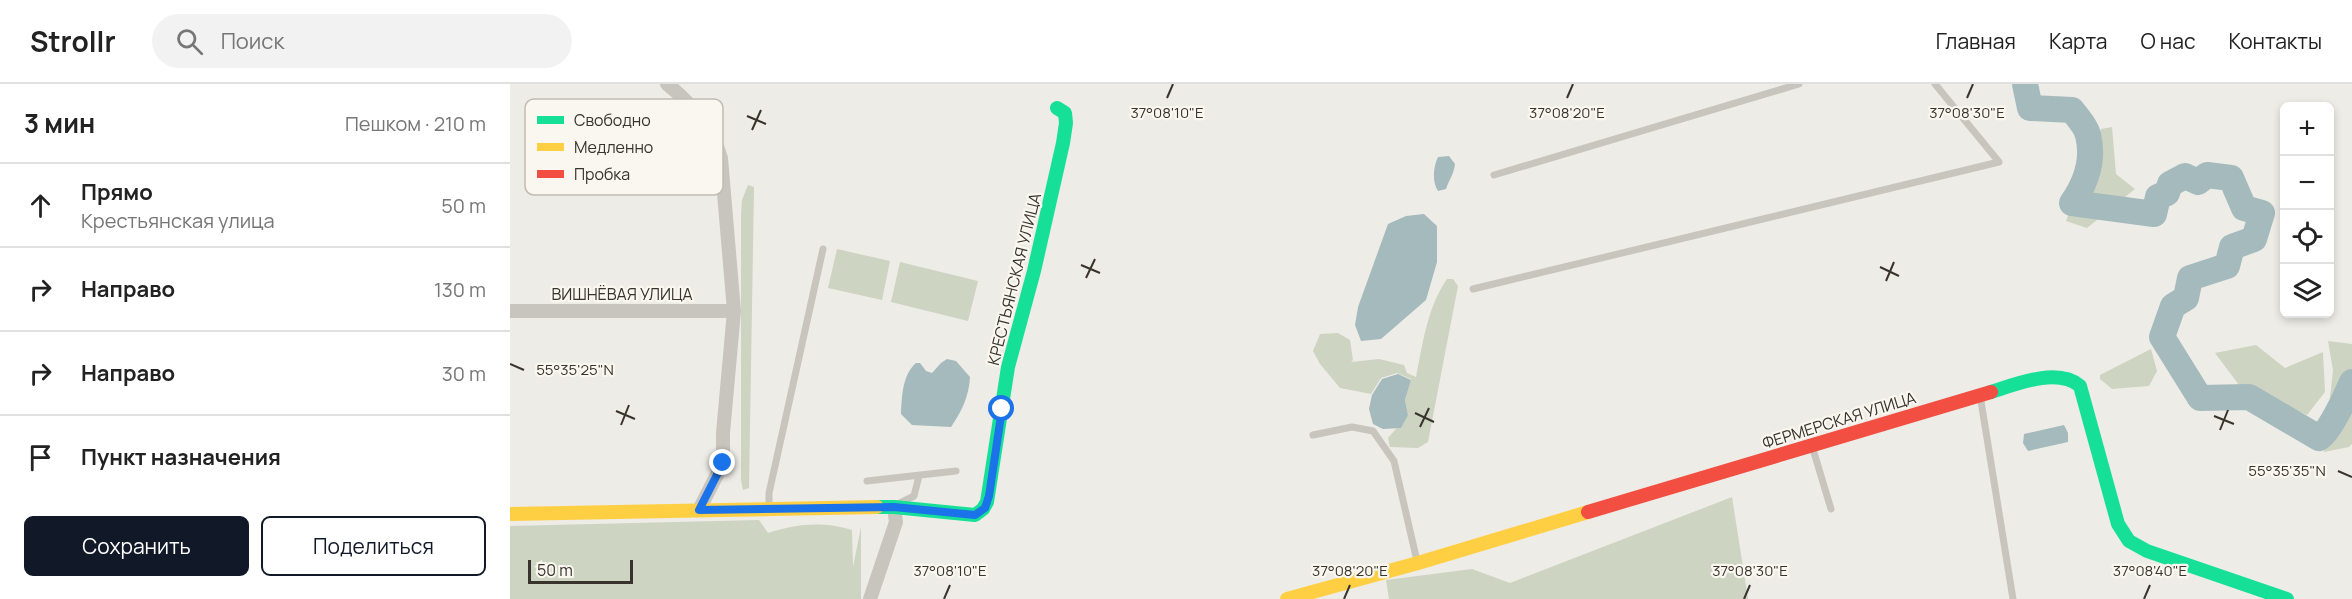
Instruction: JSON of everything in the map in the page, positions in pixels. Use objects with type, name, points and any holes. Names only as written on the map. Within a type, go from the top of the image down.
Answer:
[{"type":"street","points":[[667,84],[683,99]]},
{"type":"street","name":"КРЕСТЬЯНСКАЯ УЛИЦА","points":[[894,507],[975,515],[985,508],[989,496],[1008,368],[1034,271],[1063,143],[1065,113],[1058,108]]},
{"type":"street","points":[[699,510],[723,463],[723,433],[734,311],[723,182]]},
{"type":"street","name":"ВИШНЁВАЯ УЛИЦА","points":[[510,311],[734,311]]},
{"type":"street","name":"ФЕРМЕРСКАЯ УЛИЦА","points":[[1287,599],[1418,563],[1980,395],[2054,377],[2078,382],[2087,407],[2112,507],[2122,532],[2129,542],[2147,551],[2287,599]]},
{"type":"street","points":[[510,514],[894,507],[896,522],[870,599]]},
{"type":"lane","points":[[1494,175],[1799,84]]},
{"type":"lane","points":[[1473,289],[1999,162],[1935,84]]},
{"type":"lane","points":[[769,510],[769,493],[823,249]]},
{"type":"lane","points":[[1980,395],[2013,599]]},
{"type":"lane","points":[[1313,435],[1352,427],[1373,431],[1394,461],[1418,563]]},
{"type":"lane","points":[[1812,446],[1831,509]]},
{"type":"lane","points":[[867,481],[956,471]]},
{"type":"lane","points":[[894,507],[914,496],[918,476]]},
{"type":"green space","points":[[2112,127],[2116,174],[2135,189],[2087,228],[2066,221],[2101,129]]},
{"type":"green space","points":[[748,185],[754,187],[749,488],[743,490],[741,480],[741,216],[742,200]]},
{"type":"green space","points":[[837,249],[890,261],[882,300],[828,288]]},
{"type":"green space","points":[[900,262],[978,281],[968,321],[891,302]]},
{"type":"green space","points":[[1447,279],[1453,279],[1458,286],[1428,442],[1418,448],[1390,447],[1388,438],[1408,415],[1405,400],[1411,379],[1397,373],[1381,378],[1371,394],[1340,388],[1320,364],[1313,351],[1320,334],[1338,333],[1350,340],[1353,360],[1351,362],[1379,359],[1404,365],[1407,373],[1416,377],[1430,314]]},
{"type":"green space","points":[[2328,341],[2352,344],[2352,444],[2349,447],[2324,452],[2333,370]]},
{"type":"green space","points":[[2256,345],[2285,368],[2323,352],[2325,392],[2307,415],[2239,385],[2215,353]]},
{"type":"green space","points":[[2151,349],[2157,371],[2149,386],[2112,389],[2100,379],[2100,375]]},
{"type":"green space","points":[[1732,497],[1748,599],[1389,599],[1386,580],[1472,569],[1510,583]]},
{"type":"green space","points":[[759,520],[768,533],[789,527],[810,525],[831,525],[852,530],[853,567],[861,527],[861,599],[510,599],[510,526]]},
{"type":"shaded area","points":[[1449,156],[1455,164],[1454,171],[1446,189],[1438,191],[1434,179],[1436,161],[1438,157]]},
{"type":"shaded area","points":[[1424,214],[1437,226],[1437,262],[1426,300],[1381,339],[1361,341],[1355,325],[1358,307],[1388,224],[1406,216]]},
{"type":"shaded area","points":[[947,359],[956,361],[970,377],[966,397],[958,415],[951,427],[912,425],[901,414],[904,387],[911,368],[916,363],[920,363],[926,371],[932,373]]},
{"type":"shaded area","points":[[1398,374],[1411,380],[1405,400],[1408,415],[1401,428],[1383,429],[1373,424],[1369,409],[1372,395],[1382,379]]},
{"type":"shaded area","points":[[2064,425],[2068,433],[2068,442],[2028,451],[2023,443],[2024,434]]},
{"type":"waterway","points":[[2025,84],[2030,108],[2072,110],[2087,132],[2090,144],[2088,170],[2072,203],[2154,214],[2158,197],[2167,193],[2170,184],[2185,176],[2198,182],[2207,175],[2231,178],[2244,208],[2262,213],[2254,239],[2232,247],[2227,266],[2190,278],[2186,298],[2173,306],[2162,337],[2200,398],[2249,397],[2319,438],[2333,421],[2352,382]]},
{"type":"traffic: fast","points":[[877,507],[975,515],[983,509],[987,502],[1008,367],[1034,271],[1063,143],[1065,113],[1057,108]]},
{"type":"traffic: fast","points":[[1991,392],[2049,377],[2071,380],[2080,386],[2118,524],[2129,541],[2147,551],[2287,599]]},
{"type":"traffic: slow","points":[[510,514],[877,507]]},
{"type":"traffic: slow","points":[[1287,599],[1588,512]]},
{"type":"traffic: jam","points":[[1588,512],[1991,392]]},
{"type":"route","points":[[723,463],[706,501],[699,510],[894,507],[975,515],[981,512],[987,504],[1002,409]]}]
